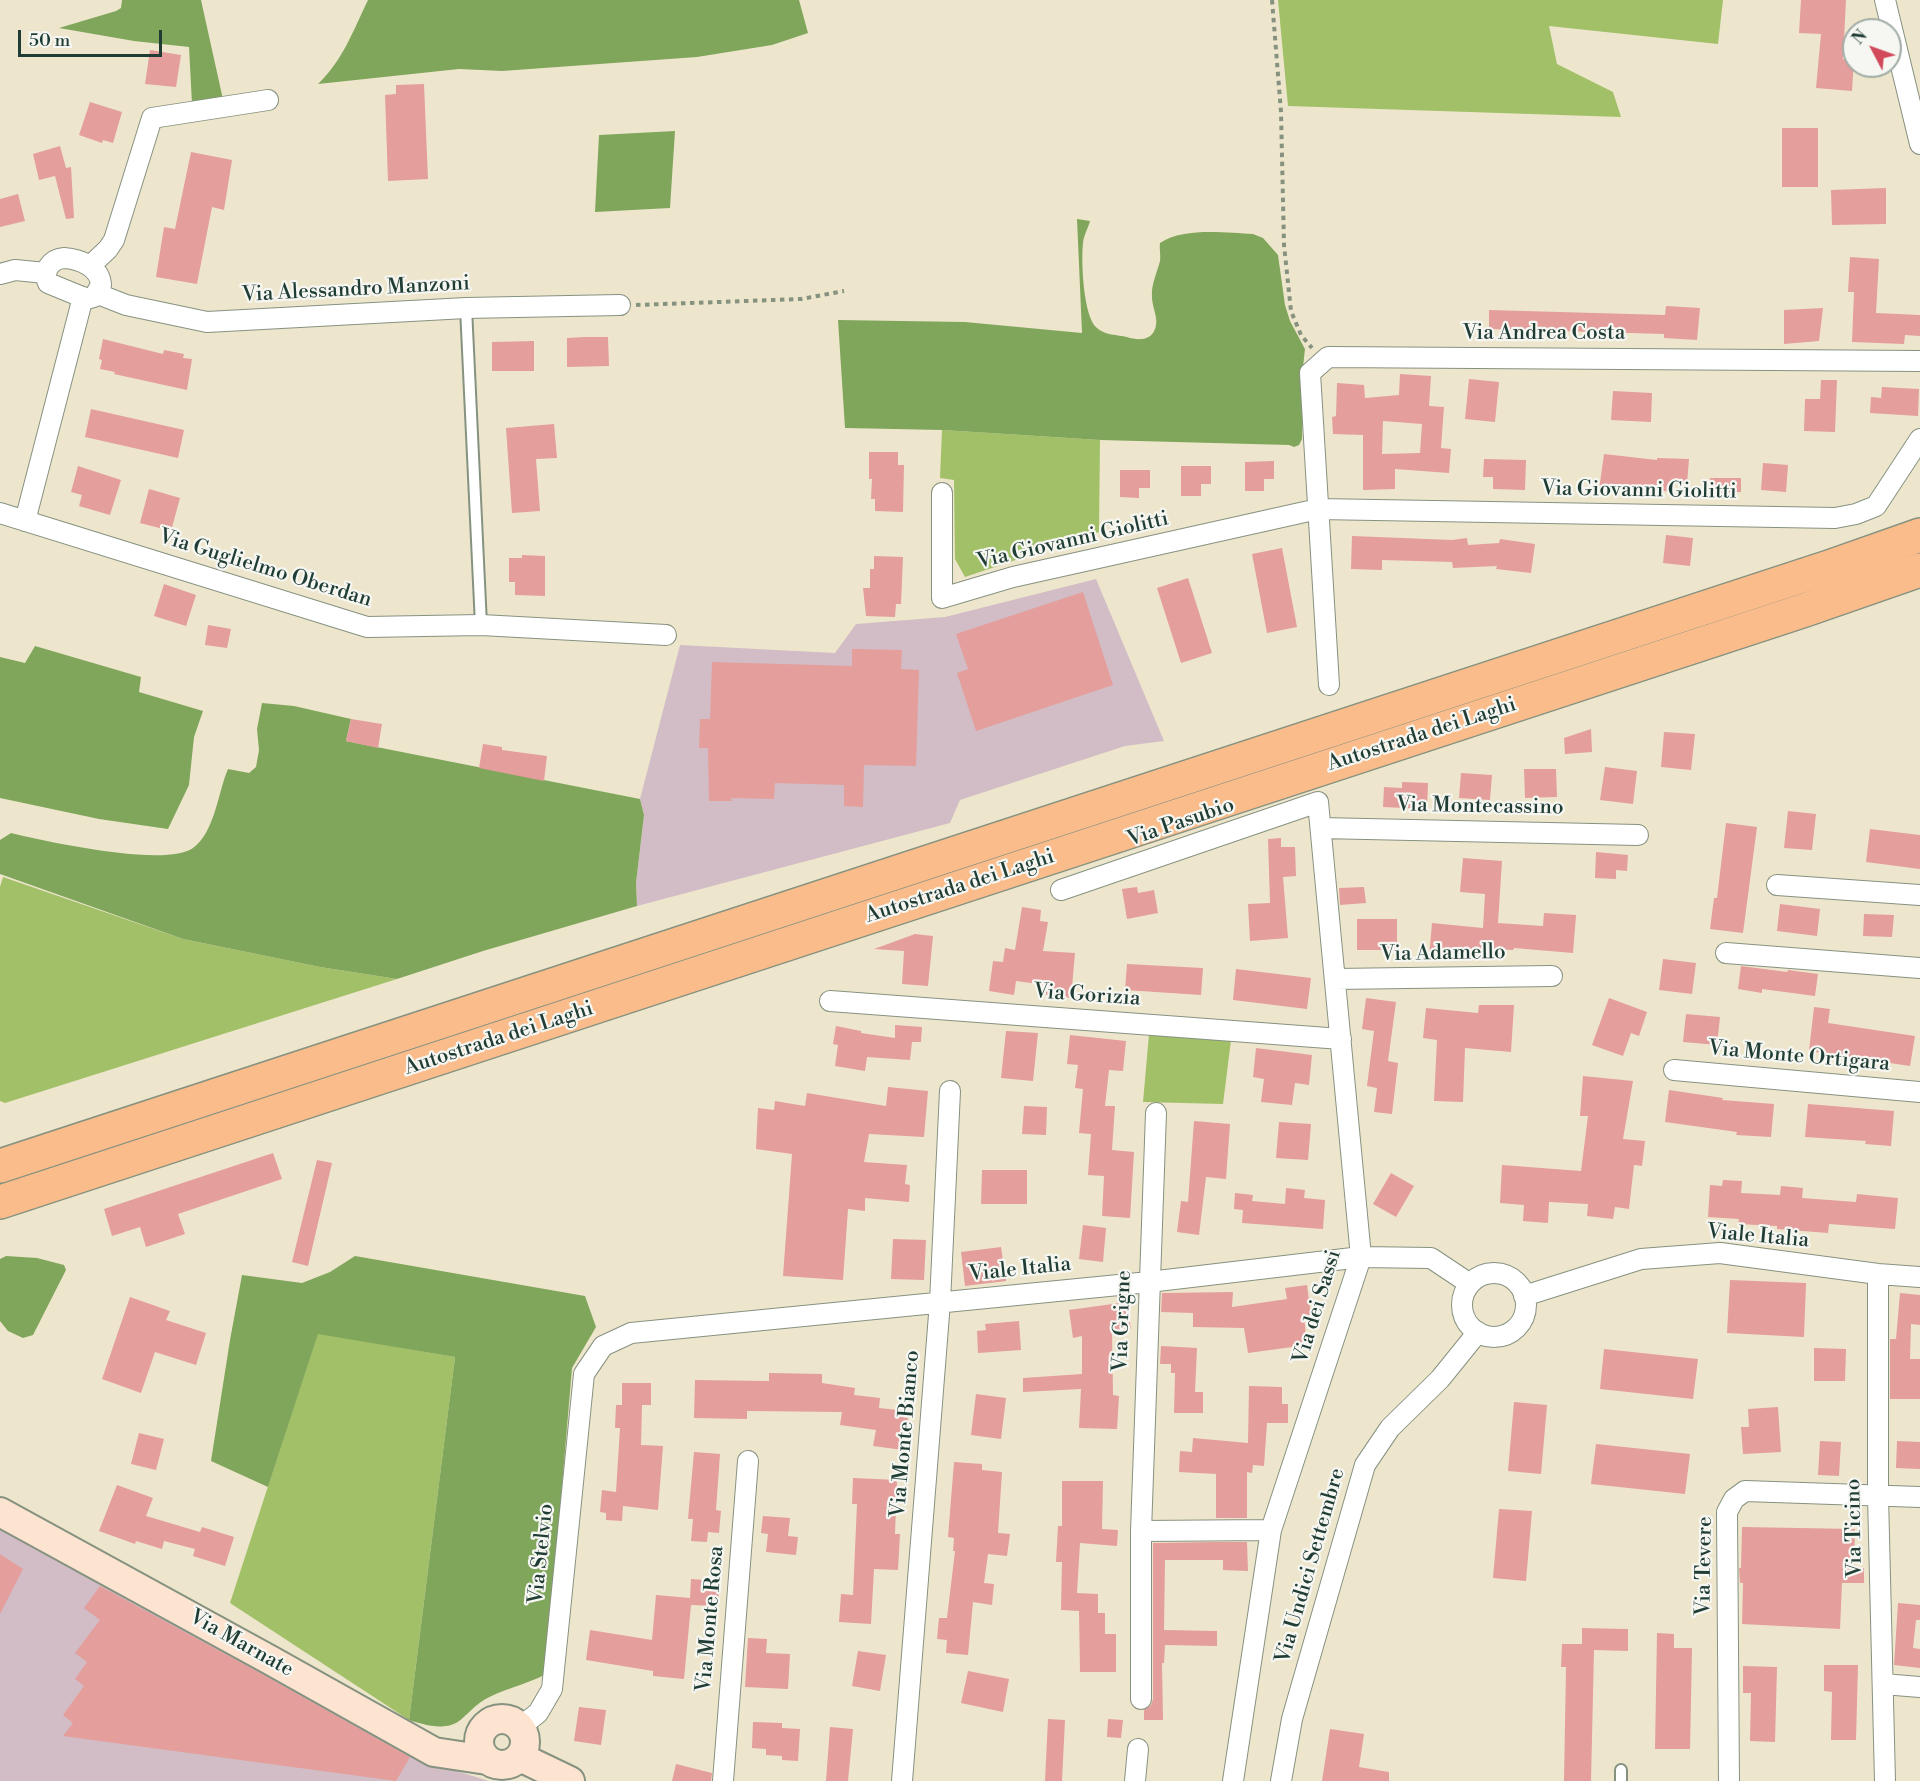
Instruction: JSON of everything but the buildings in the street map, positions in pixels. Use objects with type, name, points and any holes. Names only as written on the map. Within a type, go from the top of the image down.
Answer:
[{"type":"highway","name":"Autostrada dei Laghi","points":[[0,1166],[1829,567],[1920,535]]},
{"type":"highway","name":"Autostrada dei Laghi","points":[[0,1202],[1805,610],[1920,570]]},
{"type":"street","points":[[1885,0],[1920,144]]},
{"type":"street","points":[[90,266],[114,240],[152,118],[268,100]]},
{"type":"street","points":[[0,274],[15,270],[46,273],[51,263],[59,258],[75,260],[90,266],[101,280],[90,296],[25,521]]},
{"type":"street","name":"Via Alessandro Manzoni","points":[[46,273],[46,281],[50,285],[126,305],[207,322],[466,308],[620,305]]},
{"type":"street","name":"Via Andrea Costa","points":[[1328,357],[1920,361]]},
{"type":"street","points":[[1328,357],[1310,373],[1329,685]]},
{"type":"street","name":"Via Giovanni Giolitti","points":[[942,493],[942,598],[1012,577],[1318,509],[1835,518],[1856,514],[1876,506],[1920,439]]},
{"type":"street","name":"Via Guglielmo Oberdan","points":[[0,513],[367,627],[481,625],[666,635]]},
{"type":"street","name":"Via dei Sassi","points":[[1233,1781],[1271,1530],[1362,1257],[1318,802]]},
{"type":"street","name":"Via Pasubio","points":[[1061,890],[1318,802]]},
{"type":"street","name":"Via Montecassino","points":[[1321,828],[1638,835]]},
{"type":"street","points":[[1777,885],[1920,895]]},
{"type":"street","points":[[1726,953],[1920,968]]},
{"type":"street","name":"Via Adamello","points":[[1335,979],[1552,976]]},
{"type":"street","name":"Via Gorizia","points":[[830,1001],[1341,1039]]},
{"type":"street","name":"Via Monte Ortigara","points":[[1674,1070],[1920,1092]]},
{"type":"street","name":"Via Monte Bianco","points":[[902,1781],[940,1302],[950,1091]]},
{"type":"street","name":"Via Grigne","points":[[1141,1699],[1141,1532],[1156,1113]]},
{"type":"street","name":"Viale Italia","points":[[1524,1296],[1641,1259],[1720,1253],[1878,1274],[1920,1277]]},
{"type":"street","name":"Viale Italia","points":[[584,1374],[603,1346],[631,1333],[1149,1282],[1362,1257],[1431,1258],[1470,1284]]},
{"type":"street","points":[[1491,1273],[1505,1275],[1520,1286],[1524,1296],[1523,1316],[1518,1325],[1507,1334],[1496,1336],[1478,1332],[1472,1329],[1464,1317],[1462,1307],[1464,1293],[1470,1284],[1481,1275],[1491,1273]]},
{"type":"street","name":"Via Ticino","points":[[1878,1274],[1878,1496],[1885,1781]]},
{"type":"street","name":"Via Undici Settembre","points":[[1281,1781],[1292,1719],[1365,1466],[1390,1428],[1440,1379],[1478,1332]]},
{"type":"street","name":"Via Stelvio","points":[[520,1727],[538,1713],[552,1689],[584,1374]]},
{"type":"street","name":"Via Monte Rosa","points":[[723,1781],[748,1461]]},
{"type":"street","name":"Via Tevere","points":[[1729,1781],[1727,1512],[1734,1499],[1745,1491],[1878,1496]]},
{"type":"street","points":[[1878,1496],[1920,1497]]},
{"type":"street","name":"Via Marnate","points":[[0,1512],[434,1752],[487,1760],[494,1764],[504,1765],[520,1757]]},
{"type":"street","points":[[1141,1532],[1271,1530]]},
{"type":"street","points":[[1883,1684],[1920,1687]]},
{"type":"street","points":[[487,1760],[479,1743],[480,1733],[484,1726],[501,1718],[511,1720],[520,1727],[526,1740],[520,1757],[570,1781]]},
{"type":"street","points":[[1136,1781],[1138,1749]]},
{"type":"lane","points":[[466,308],[481,625]]},
{"type":"path","points":[[1272,0],[1281,112],[1284,245],[1291,311],[1301,335],[1316,352],[1328,357]]},
{"type":"path","points":[[620,305],[801,299],[844,291]]},
{"type":"shaded area","points":[[1096,579],[1164,741],[1125,746],[960,800],[950,823],[637,906],[636,883],[644,815],[640,799],[680,645],[835,653],[856,624],[945,617]]},
{"type":"shaded area","points":[[0,1529],[421,1760],[489,1781],[0,1781]]},
{"type":"green space","points":[[122,0],[201,0],[224,104],[192,104],[189,47],[134,41],[59,28],[116,11],[121,8]]},
{"type":"green space","points":[[368,0],[799,0],[808,33],[772,45],[697,57],[502,71],[459,69],[318,84],[341,55]]},
{"type":"green space","points":[[1278,0],[1723,0],[1718,44],[1549,26],[1557,64],[1613,92],[1621,117],[1288,106]]},
{"type":"green space","points":[[675,131],[670,208],[595,212],[599,135]]},
{"type":"green space","points":[[1077,219],[1090,221],[1084,240],[1082,262],[1086,301],[1092,322],[1103,332],[1138,339],[1145,339],[1153,333],[1156,324],[1152,292],[1160,261],[1160,243],[1181,235],[1205,232],[1253,234],[1263,238],[1278,255],[1285,305],[1290,321],[1305,349],[1302,439],[1299,445],[1294,447],[1289,445],[1100,440],[942,430],[845,428],[838,320],[965,322],[1082,333]]},
{"type":"green space","points":[[942,430],[1100,440],[1099,532],[965,577],[955,559],[954,480],[940,478]]},
{"type":"green space","points":[[35,646],[141,677],[139,692],[203,711],[194,737],[189,785],[168,829],[99,819],[0,798],[0,657],[25,663]]},
{"type":"green space","points":[[262,703],[294,706],[351,719],[346,741],[640,799],[644,815],[636,883],[637,906],[397,979],[320,967],[183,939],[0,874],[0,840],[11,833],[76,847],[132,854],[179,853],[193,848],[211,822],[228,769],[249,773],[256,767],[259,750],[257,729]]},
{"type":"green space","points":[[3,877],[183,939],[320,967],[397,979],[5,1103],[0,1101],[0,887]]},
{"type":"green space","points":[[1149,1034],[1231,1040],[1223,1104],[1143,1102]]},
{"type":"green space","points":[[6,1256],[37,1258],[64,1265],[66,1270],[33,1335],[23,1338],[8,1331],[0,1321],[0,1259]]},
{"type":"green space","points":[[355,1256],[585,1296],[596,1327],[572,1368],[546,1674],[485,1700],[451,1725],[435,1726],[409,1720],[455,1357],[318,1334],[268,1487],[211,1461],[242,1275],[302,1283],[330,1272]]},
{"type":"green space","points":[[318,1333],[455,1357],[409,1720],[230,1603]]}]
